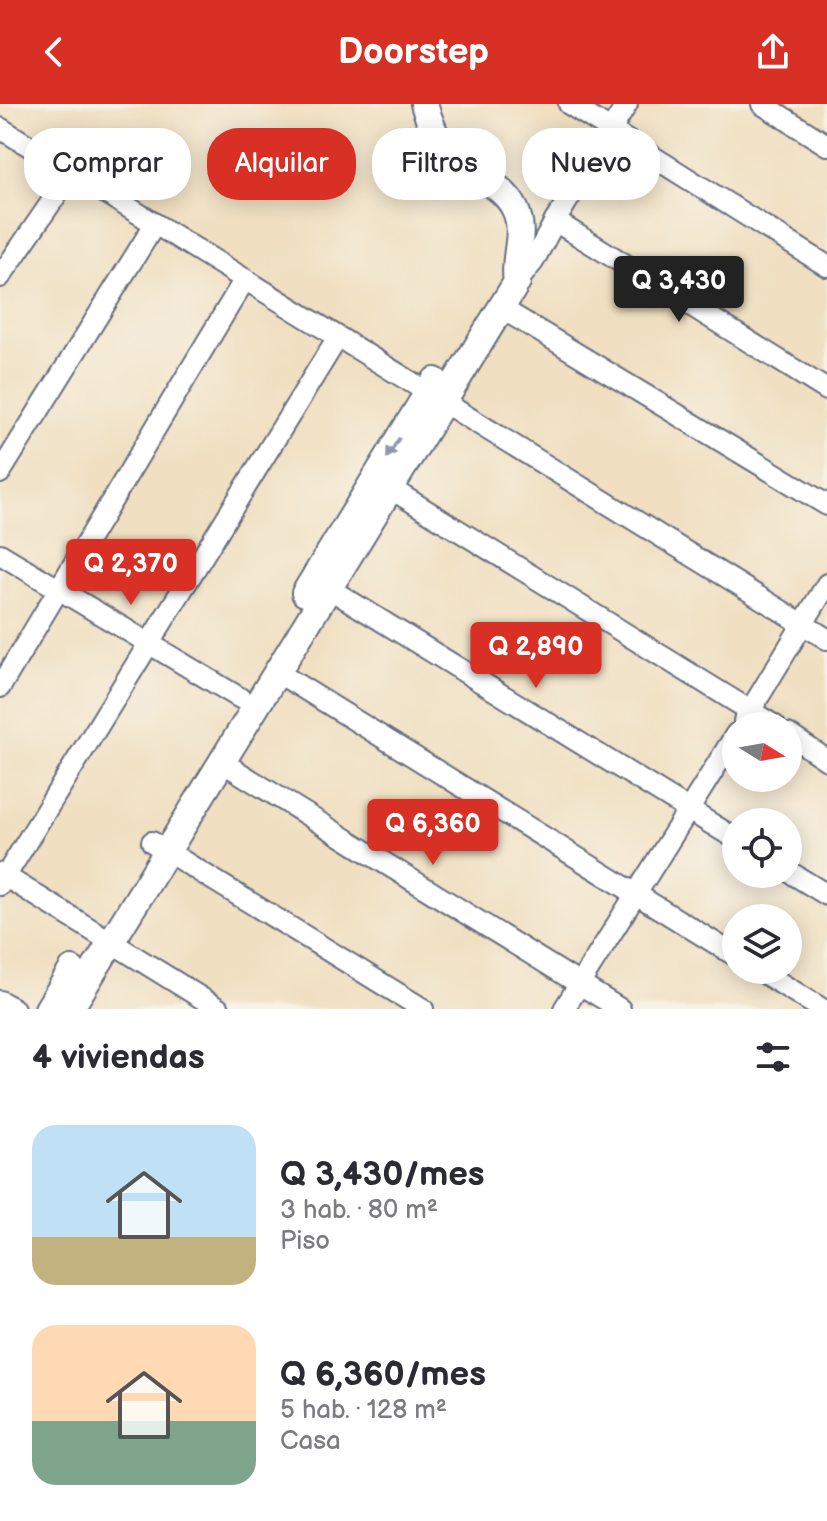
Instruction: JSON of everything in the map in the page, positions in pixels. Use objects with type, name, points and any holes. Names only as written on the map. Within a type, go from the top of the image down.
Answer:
[{"type":"street","points":[[424,104],[442,146],[457,161],[507,197],[514,207],[521,231],[516,275],[501,308],[436,397]]},
{"type":"street","points":[[569,104],[605,128]]},
{"type":"street","points":[[611,128],[627,104]]},
{"type":"street","points":[[762,104],[827,145]]},
{"type":"street","points":[[0,128],[24,143]]},
{"type":"street","points":[[660,163],[827,266]]},
{"type":"street","points":[[0,277],[53,200]]},
{"type":"street","points":[[117,200],[827,639]]},
{"type":"street","points":[[48,1009],[103,937],[159,846],[240,698],[321,584],[436,397],[496,282],[516,275],[533,262],[568,200]]},
{"type":"street","points":[[555,221],[827,390]]},
{"type":"street","points":[[0,473],[155,224]]},
{"type":"street","points":[[0,687],[245,279]]},
{"type":"street","points":[[501,308],[827,505]]},
{"type":"street","points":[[219,1009],[2,878],[338,337]]},
{"type":"street","points":[[382,484],[737,712]]},
{"type":"street","points":[[0,554],[240,698]]},
{"type":"street","points":[[159,846],[222,762],[277,672],[321,584]]},
{"type":"street","points":[[321,584],[722,830]]},
{"type":"street","points":[[750,712],[827,584]]},
{"type":"street","points":[[277,672],[722,947]]},
{"type":"street","points":[[802,743],[827,760]]},
{"type":"street","points":[[564,1009],[722,756]]},
{"type":"street","points":[[222,762],[620,1009]]},
{"type":"street","points":[[159,846],[423,1009]]},
{"type":"street","points":[[802,880],[827,895]]},
{"type":"street","points":[[70,1009],[103,937]]},
{"type":"street","points":[[782,984],[822,1009]]},
{"type":"street","points":[[0,1001],[14,1009]]}]
